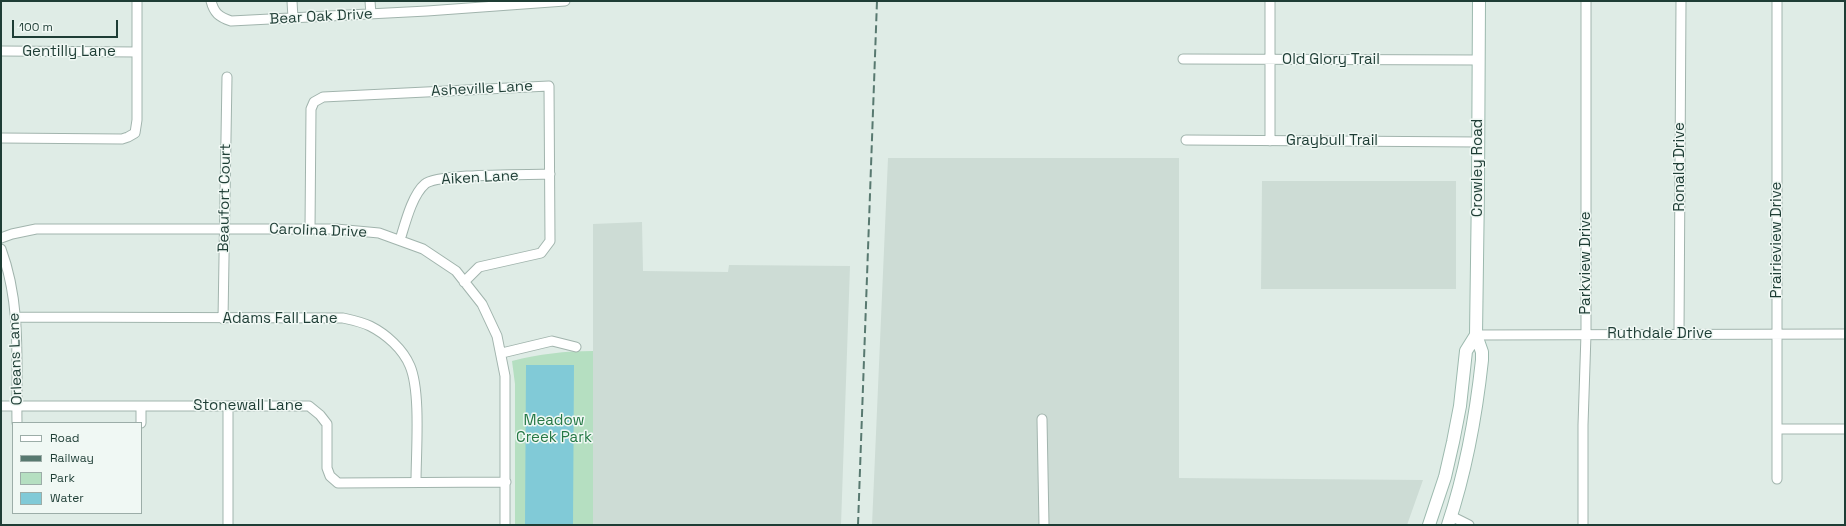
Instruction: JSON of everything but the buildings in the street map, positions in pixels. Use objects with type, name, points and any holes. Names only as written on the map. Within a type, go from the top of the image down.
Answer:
[{"type":"main road","name":"Crowley Road","points":[[1450,520],[1459,491],[1469,448],[1478,399],[1482,352],[1476,335],[1479,1]]},
{"type":"main road","name":"Crowley Road","points":[[1429,525],[1445,478],[1453,442],[1460,406],[1466,351],[1476,335]]},
{"type":"street","points":[[1,138],[106,140],[128,137],[134,133],[136,127],[137,1]]},
{"type":"street","name":"Bear Oak Drive","points":[[211,1],[213,10],[221,18],[231,21],[371,14],[452,5],[565,1]]},
{"type":"street","points":[[292,1],[293,18]]},
{"type":"street","points":[[370,1],[371,14]]},
{"type":"street","points":[[1270,1],[1270,141]]},
{"type":"street","name":"Parkview Drive","points":[[1583,525],[1583,425],[1586,334],[1586,1]]},
{"type":"street","name":"Ronald Drive","points":[[1678,334],[1681,1]]},
{"type":"street","name":"Prairieview Drive","points":[[1777,1],[1777,479]]},
{"type":"street","name":"Gentilly Lane","points":[[1,51],[136,52]]},
{"type":"street","name":"Old Glory Trail","points":[[1183,59],[1479,60]]},
{"type":"street","name":"Beaufort Court","points":[[223,319],[227,77]]},
{"type":"street","name":"Asheville Lane","points":[[310,229],[312,109],[314,102],[323,97],[549,86],[550,241],[541,253],[479,267],[464,282]]},
{"type":"street","name":"Graybull Trail","points":[[1186,140],[1478,142]]},
{"type":"street","name":"Aiken Lane","points":[[400,240],[415,196],[425,183],[442,177],[550,174]]},
{"type":"street","name":"Carolina Drive","points":[[1,238],[36,229],[336,229],[379,233],[423,249],[456,271],[482,304],[498,336],[506,376],[505,525]]},
{"type":"street","name":"Orleans Lane","points":[[1,249],[14,297],[17,422]]},
{"type":"street","name":"Adams Fall Lane","points":[[15,317],[223,319],[343,318],[368,325],[386,337],[400,350],[410,366],[416,390],[416,482]]},
{"type":"street","name":"Ruthdale Drive","points":[[1476,335],[1845,334]]},
{"type":"street","points":[[502,353],[552,341],[576,347]]},
{"type":"street","name":"Stonewall Lane","points":[[1,406],[310,406],[327,424],[327,468],[330,476],[338,482],[506,482]]},
{"type":"street","points":[[141,406],[141,422]]},
{"type":"street","points":[[228,406],[228,525]]},
{"type":"street","points":[[1042,419],[1044,525]]},
{"type":"street","points":[[1777,428],[1845,429]]},
{"type":"street","name":"Crowley Road","points":[[1450,520],[1469,525]]},
{"type":"shaded area","points":[[888,158],[1179,158],[1179,478],[1423,480],[1407,525],[872,525]]},
{"type":"shaded area","points":[[1262,181],[1456,181],[1456,289],[1261,289]]},
{"type":"shaded area","points":[[642,222],[643,271],[728,272],[729,265],[850,266],[841,525],[593,525],[593,224]]},
{"type":"green space","name":"Meadow Creek Park","points":[[593,351],[593,525],[515,525],[515,384],[512,361],[552,353]]},
{"type":"water","points":[[526,365],[574,365],[573,525],[525,525]]},
{"type":"railway","points":[[858,525],[877,1]]}]
